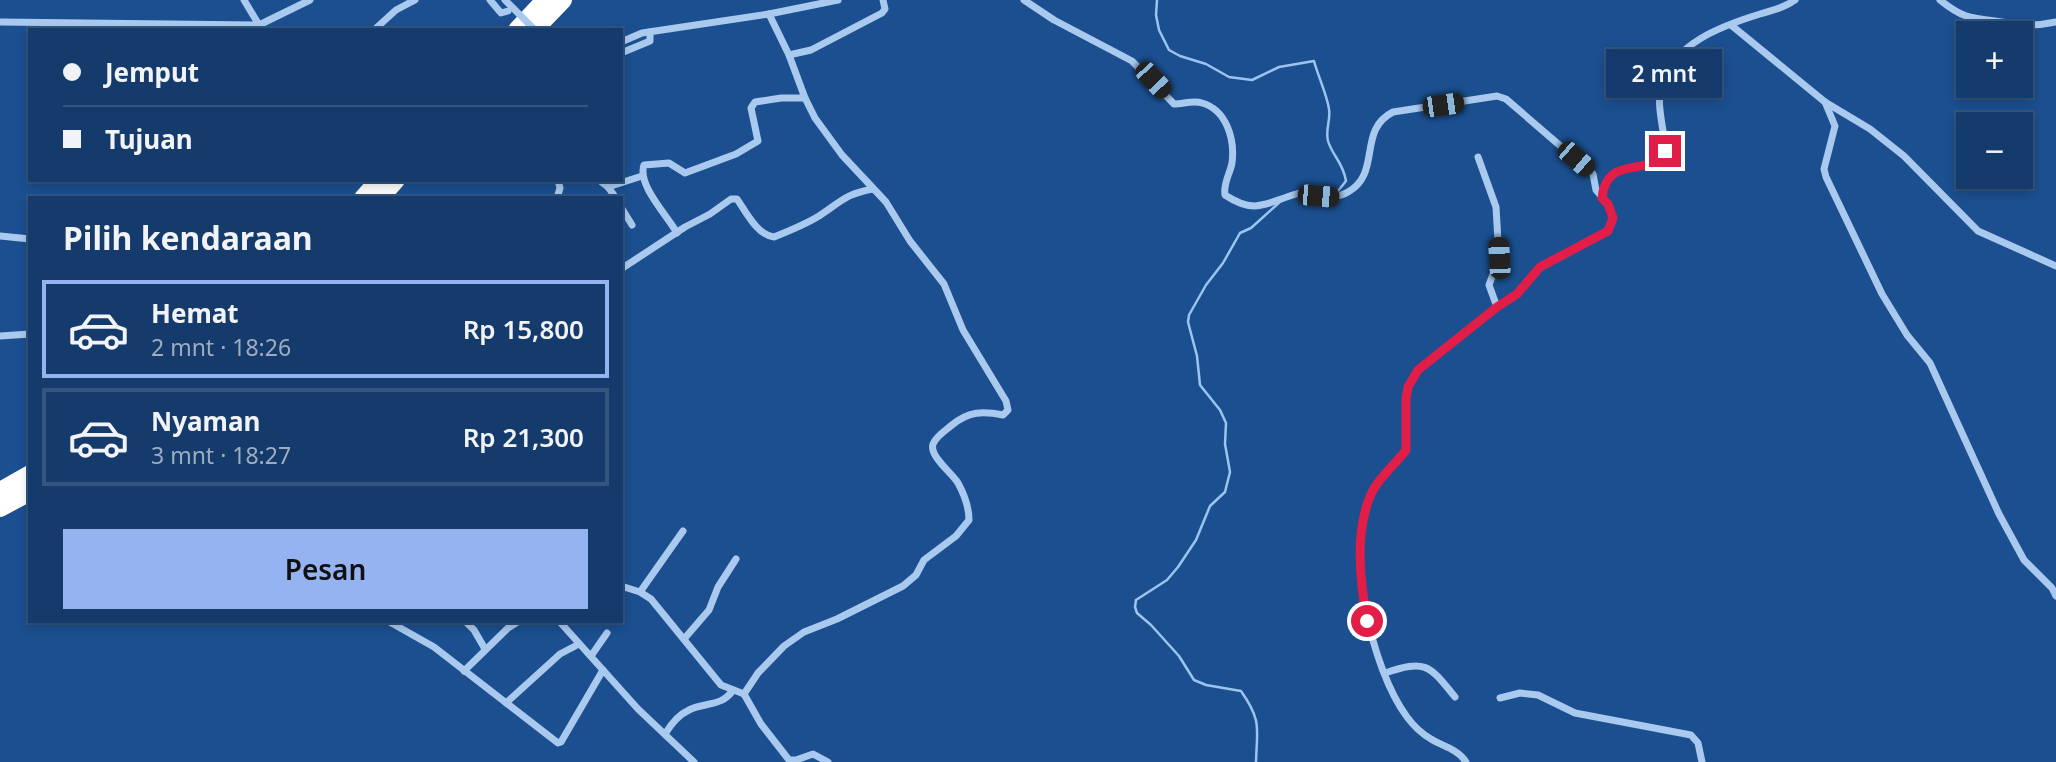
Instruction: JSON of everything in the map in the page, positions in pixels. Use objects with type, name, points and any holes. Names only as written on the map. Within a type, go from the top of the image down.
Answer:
[{"type":"highway","points":[[518,28],[545,0]]},
{"type":"highway","points":[[536,28],[563,0]]},
{"type":"highway","points":[[365,196],[377,182]]},
{"type":"highway","points":[[382,196],[394,182]]},
{"type":"highway","points":[[0,491],[28,475]]},
{"type":"highway","points":[[0,508],[28,493]]},
{"type":"street","points":[[244,0],[261,27]]},
{"type":"street","points":[[0,22],[261,27],[310,0]]},
{"type":"street","points":[[376,28],[396,10],[415,0]]},
{"type":"street","points":[[490,0],[501,13],[508,11]]},
{"type":"street","points":[[505,0],[532,28]]},
{"type":"street","points":[[623,41],[650,32],[769,14],[800,4],[838,0]]},
{"type":"street","points":[[789,55],[821,45],[882,13],[885,9],[883,0]]},
{"type":"street","points":[[1024,0],[1054,20],[1132,61],[1174,104],[1202,103],[1213,110],[1227,125],[1232,136],[1232,165],[1224,188],[1225,195],[1243,204],[1260,207],[1302,192],[1333,197],[1351,191],[1367,171],[1371,140],[1378,122],[1393,112],[1497,96],[1506,99],[1593,174],[1597,190],[1608,204],[1613,218],[1608,231],[1545,263],[1517,294],[1418,370],[1408,387],[1406,399],[1406,450],[1381,477],[1369,501],[1362,542],[1361,582],[1367,621],[1385,673],[1407,718],[1428,738],[1447,746],[1463,757],[1465,762]]},
{"type":"street","points":[[1602,198],[1604,183],[1612,174],[1633,166],[1652,163],[1661,158],[1665,151],[1661,86],[1679,52],[1689,44],[1731,25],[1776,11],[1795,0]]},
{"type":"street","points":[[1940,0],[1957,13],[1977,20],[2027,27],[2056,22]]},
{"type":"street","points":[[744,694],[758,673],[784,646],[804,632],[837,619],[903,586],[916,575],[924,560],[956,536],[969,520],[969,513],[962,491],[932,450],[933,444],[937,437],[967,415],[985,412],[1003,415],[1008,410],[1006,401],[963,330],[944,284],[909,241],[886,202],[842,155],[815,118],[769,14]]},
{"type":"street","points":[[1731,25],[1825,102],[1870,129],[1904,156],[1978,231],[2056,266]]},
{"type":"street","points":[[623,52],[650,41],[650,32]]},
{"type":"street","points":[[677,233],[654,200],[642,176],[644,165],[669,163],[682,173],[687,173],[748,149],[758,139],[751,108],[755,102],[805,98]]},
{"type":"street","points":[[1825,102],[1835,122],[1824,169],[1826,177],[1882,294],[1907,335],[1930,363],[1999,514],[2024,560],[2056,596]]},
{"type":"street","points":[[1479,157],[1496,207],[1499,258],[1489,285],[1497,307]]},
{"type":"street","points":[[608,187],[642,176]]},
{"type":"street","points":[[602,182],[615,196]]},
{"type":"street","points":[[623,268],[732,199],[737,199],[761,231],[774,237],[820,215],[843,198],[873,189]]},
{"type":"street","points":[[623,210],[632,225]]},
{"type":"street","points":[[0,236],[28,239]]},
{"type":"street","points":[[0,336],[28,334]]},
{"type":"street","points":[[640,592],[683,531]]},
{"type":"street","points":[[684,639],[709,610],[718,587],[736,559]]},
{"type":"street","points":[[623,587],[640,592],[657,604],[721,685],[744,694],[761,724],[788,761],[813,754],[828,762]]},
{"type":"street","points":[[392,623],[434,647],[560,743],[603,670]]},
{"type":"street","points":[[467,623],[485,649]]},
{"type":"street","points":[[464,671],[516,623]]},
{"type":"street","points":[[561,623],[638,709],[694,762]]},
{"type":"street","points":[[591,656],[607,633]]},
{"type":"street","points":[[506,703],[560,654],[579,644]]},
{"type":"street","points":[[1385,673],[1408,665],[1426,666],[1436,673],[1455,697]]},
{"type":"street","points":[[665,734],[673,722],[689,710],[727,699],[733,690]]},
{"type":"street","points":[[1500,698],[1520,693],[1538,695],[1575,713],[1691,735],[1698,744],[1702,762]]},
{"type":"waterway","points":[[1157,0],[1159,30],[1169,50],[1206,64],[1229,77],[1252,80],[1279,67],[1314,61],[1329,109],[1328,141],[1343,169],[1346,181],[1338,191],[1332,193]]},
{"type":"waterway","points":[[1256,762],[1255,718],[1241,691],[1206,685],[1194,680],[1179,656],[1137,613],[1135,607],[1136,600],[1167,580],[1178,567],[1196,540],[1210,506],[1225,492],[1230,472],[1225,444],[1226,423],[1220,410],[1200,385],[1189,315],[1240,233],[1251,228],[1281,201]]},
{"type":"route","points":[[1367,621],[1361,582],[1366,509],[1371,493],[1381,477],[1406,450],[1406,399],[1408,387],[1418,370],[1517,294],[1540,267],[1608,231],[1613,218],[1608,204],[1602,198],[1604,183],[1612,174],[1633,166],[1652,163],[1661,158],[1665,151]]}]
